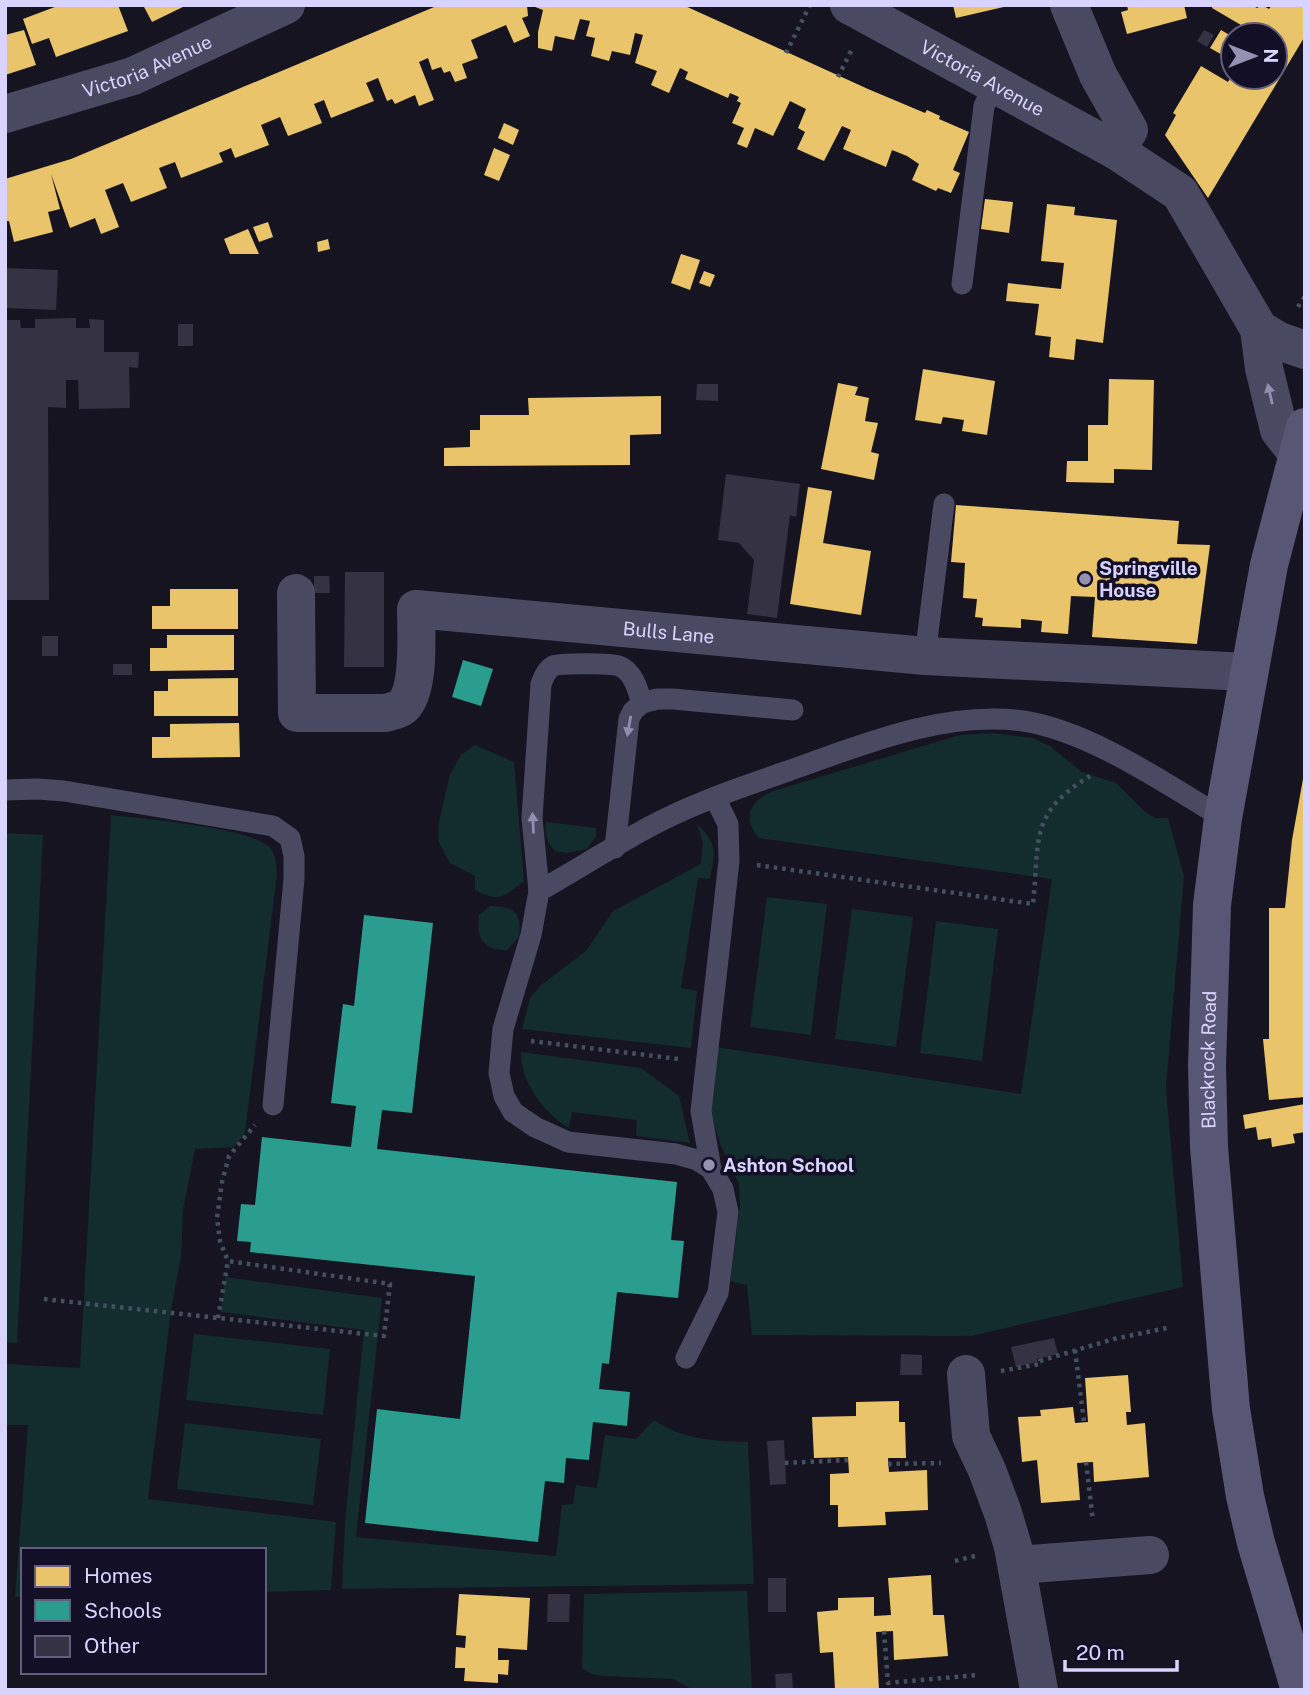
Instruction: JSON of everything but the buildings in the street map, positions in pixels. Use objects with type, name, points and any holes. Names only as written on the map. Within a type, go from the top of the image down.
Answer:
[{"type":"street","name":"Victoria Avenue","points":[[5,114],[133,76],[286,5]]},
{"type":"street","name":"Victoria Avenue","points":[[849,5],[1115,150],[1180,192],[1259,329]]},
{"type":"street","points":[[1069,5],[1098,75],[1129,130],[1115,150]]},
{"type":"street","points":[[1060,120],[1098,75]]},
{"type":"street","points":[[1259,329],[1279,341],[1305,350]]},
{"type":"street","points":[[1259,329],[1264,368],[1279,430],[1301,440]]},
{"type":"street","name":"Blackrock Road","points":[[1300,1690],[1269,1589],[1245,1496],[1231,1409],[1209,1147],[1207,1066],[1212,905],[1223,818],[1269,565],[1301,440]]},
{"type":"street","name":"Bulls Lane","points":[[296,593],[297,713],[385,713],[397,710],[405,704],[413,690],[416,609],[925,656],[1248,672]]},
{"type":"street","points":[[966,1374],[971,1436],[1003,1513],[1018,1565],[1039,1690]]},
{"type":"street","points":[[1018,1565],[1150,1555]]},
{"type":"lane","points":[[962,284],[984,106],[995,84]]},
{"type":"lane","points":[[925,656],[944,503]]},
{"type":"lane","points":[[642,703],[637,686],[619,666],[566,663],[556,665],[547,671],[541,684],[532,818],[539,891],[531,935],[509,1004],[499,1073],[504,1097],[513,1112],[535,1127],[568,1142],[676,1154],[696,1160],[711,1169]]},
{"type":"lane","points":[[615,848],[629,719],[642,703],[673,699],[793,710]]},
{"type":"lane","points":[[539,891],[649,827],[715,798],[905,733],[964,721],[1024,721],[1052,729],[1114,753],[1223,818]]},
{"type":"lane","points":[[5,790],[64,791],[273,826],[290,838],[294,856],[294,879],[273,1105]]},
{"type":"lane","points":[[686,1358],[718,1293],[727,1212],[723,1189],[711,1169],[701,1111],[729,861],[727,824],[715,798]]},
{"type":"path","points":[[786,52],[810,5]]},
{"type":"path","points":[[729,861],[1032,904],[1042,823],[1049,809],[1081,781]]},
{"type":"path","points":[[503,1037],[706,1063]]},
{"type":"path","points":[[218,1318],[228,1261],[220,1241],[217,1218],[222,1182],[229,1156],[273,1105]]},
{"type":"path","points":[[44,1299],[384,1336],[390,1284],[228,1261]]},
{"type":"path","points":[[966,1374],[1040,1364],[1040,1361],[1075,1350],[1167,1328]]},
{"type":"path","points":[[1075,1350],[1084,1422]]},
{"type":"path","points":[[785,1463],[848,1460]]},
{"type":"path","points":[[1086,1462],[1093,1521]]},
{"type":"path","points":[[888,1464],[949,1463]]},
{"type":"path","points":[[884,1632],[888,1683],[977,1675]]},
{"type":"green space","points":[[993,733],[1033,738],[1050,746],[1082,772],[1116,783],[1144,811],[1155,818],[1168,818],[1184,876],[1166,1087],[1183,1287],[971,1336],[752,1335],[747,1285],[730,1281],[740,1206],[739,1184],[721,1146],[710,1111],[716,1047],[1021,1094],[1052,879],[759,838],[750,823],[751,810],[759,800],[773,791],[960,735]]},
{"type":"green space","points":[[475,745],[514,762],[524,881],[511,891],[496,897],[475,890],[475,876],[450,863],[438,841],[439,822],[450,774],[461,755]]},
{"type":"green space","points":[[111,815],[237,833],[267,845],[275,858],[277,874],[245,1133],[234,1147],[195,1149],[183,1210],[181,1256],[171,1310],[148,1499],[336,1522],[331,1590],[266,1592],[266,1548],[21,1548],[21,1597],[15,1597],[28,1425],[5,1425],[5,1364],[80,1368]]},
{"type":"green space","points":[[546,822],[596,828],[596,836],[587,849],[567,853],[555,851],[547,838]]},
{"type":"green space","points":[[697,824],[709,837],[714,855],[710,879],[698,878],[681,988],[697,991],[691,1048],[522,1029],[530,998],[540,986],[586,951],[613,911],[701,864],[703,843]]},
{"type":"green space","points":[[5,833],[43,835],[17,1343],[5,1342]]},
{"type":"green space","points":[[767,897],[827,904],[811,1035],[750,1027]]},
{"type":"green space","points":[[490,906],[511,909],[519,922],[519,937],[507,950],[492,948],[480,936],[479,915]]},
{"type":"green space","points":[[852,909],[913,917],[896,1047],[835,1039]]},
{"type":"green space","points":[[936,921],[998,929],[982,1061],[920,1053]]},
{"type":"green space","points":[[521,1052],[641,1068],[679,1096],[690,1143],[636,1136],[637,1120],[572,1112],[569,1128],[543,1106],[529,1086]]},
{"type":"green space","points":[[225,1277],[382,1298],[356,1537],[556,1556],[562,1505],[573,1504],[576,1485],[597,1488],[605,1435],[636,1439],[654,1420],[688,1435],[711,1440],[748,1442],[754,1584],[342,1589],[345,1522],[364,1330],[221,1312]]},
{"type":"green space","points":[[194,1334],[330,1349],[323,1415],[186,1400]]},
{"type":"green space","points":[[185,1423],[321,1439],[313,1505],[177,1489]]},
{"type":"green space","points":[[747,1591],[752,1690],[693,1690],[673,1679],[602,1676],[582,1668],[584,1594]]},
{"type":"place","name":"Springville House","points":[[1085,579]]},
{"type":"place","name":"Ashton School","points":[[709,1165]]}]
